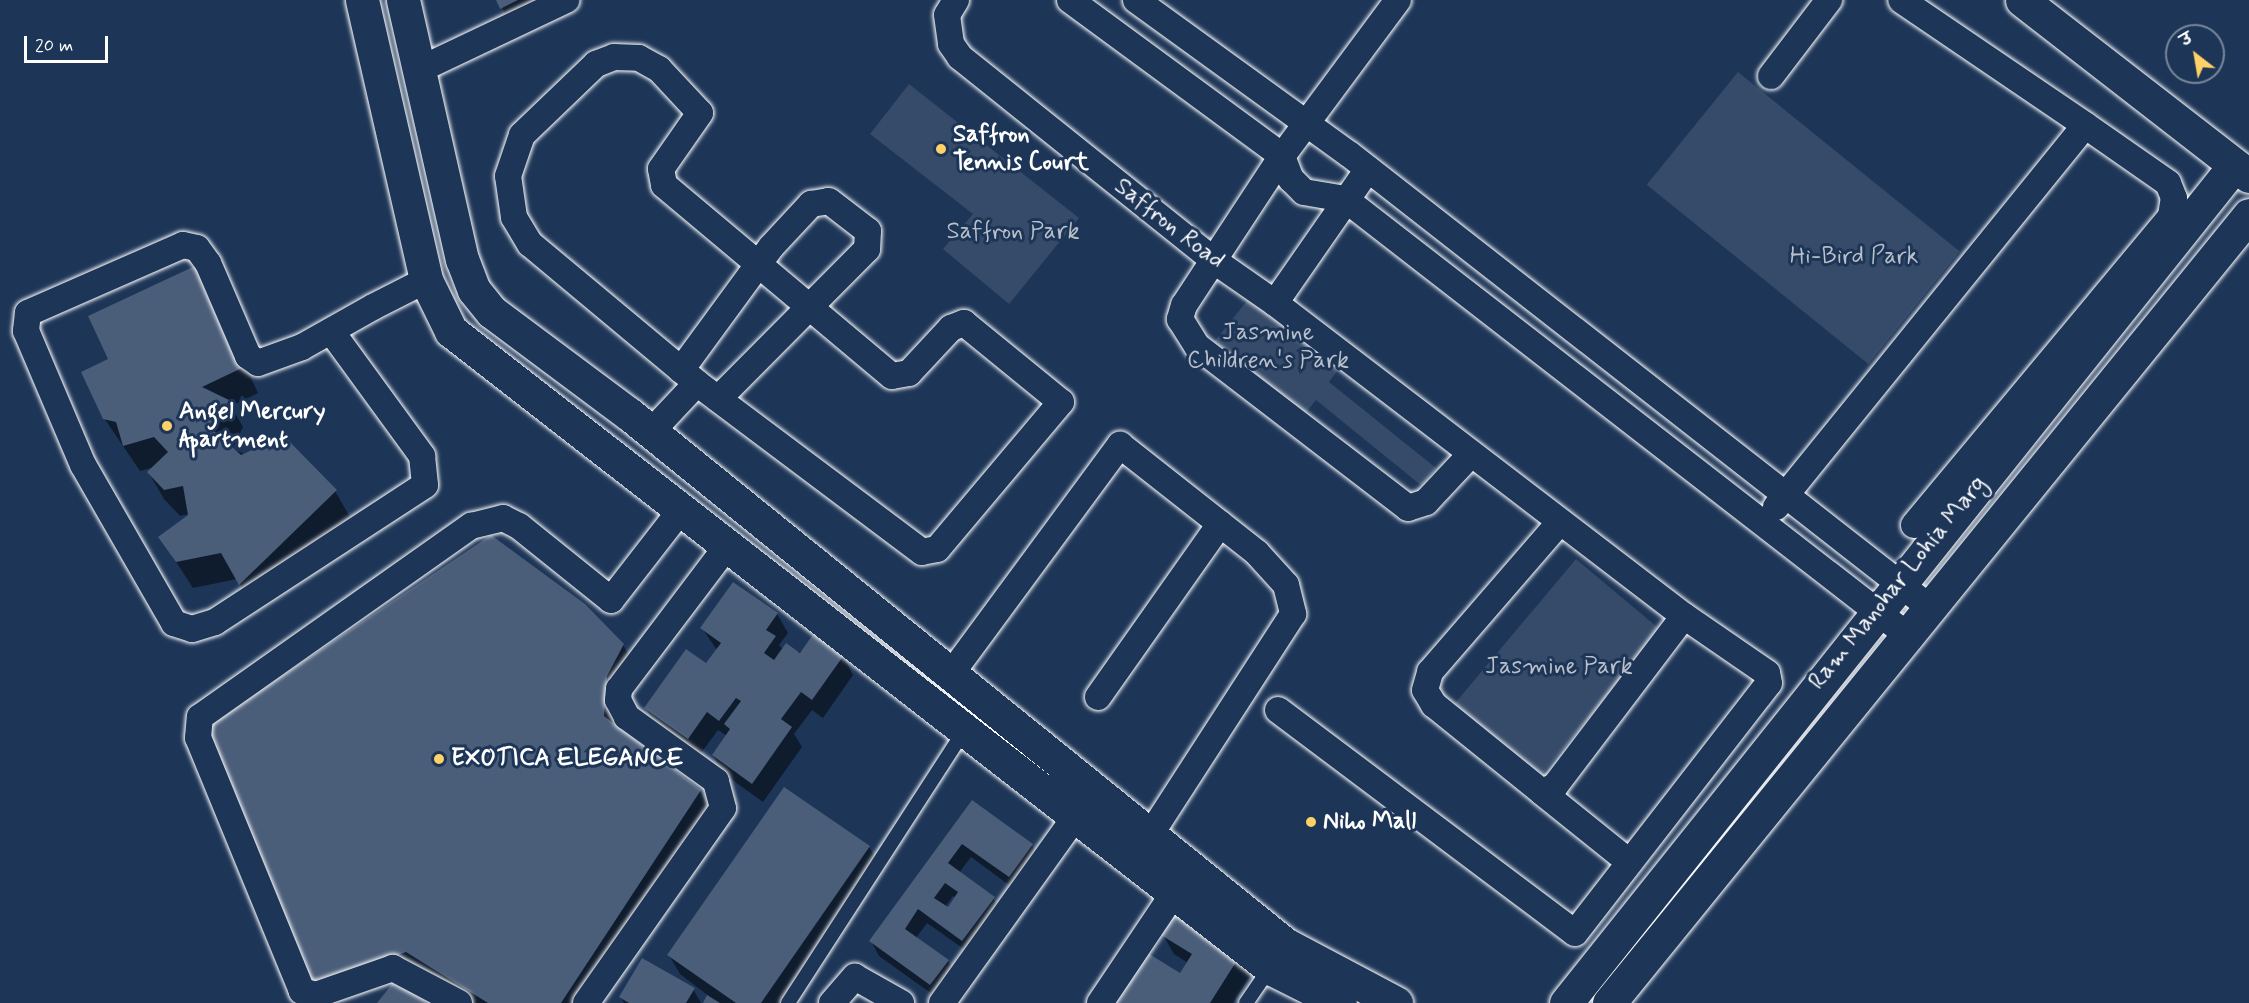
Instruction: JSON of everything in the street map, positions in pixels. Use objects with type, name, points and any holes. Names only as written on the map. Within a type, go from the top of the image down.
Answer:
[{"type":"street","points":[[362,0],[426,280],[436,308],[463,343],[1270,968],[1341,1003]]},
{"type":"street","points":[[403,0],[474,290],[492,312],[651,432],[1285,944],[1396,1003]]},
{"type":"street","points":[[421,69],[566,0]]},
{"type":"street","name":"Saffron Road","points":[[956,0],[947,15],[951,44],[960,57],[1216,262],[1275,303],[1470,455],[1684,616],[1767,673],[1769,683],[1575,933],[1278,710]]},
{"type":"street","points":[[1070,0],[1282,156],[1291,179],[1304,192],[1345,199],[1765,522],[1875,612],[1911,638]]},
{"type":"street","points":[[1136,0],[1368,169],[1933,610]]},
{"type":"street","points":[[1398,0],[1282,156],[1216,262],[1184,304],[1180,319],[1188,336],[1400,504],[1417,508],[1470,455]]},
{"type":"street","points":[[1772,76],[1829,0]]},
{"type":"street","points":[[1901,0],[2168,183],[2174,198],[2171,216],[1914,525]]},
{"type":"street","points":[[2022,0],[2242,171]]},
{"type":"street","points":[[614,57],[639,58],[659,69],[700,113],[661,169],[664,185],[761,267],[900,379],[951,328],[964,323],[1059,396],[1060,405],[937,549],[922,552],[689,377],[520,232],[508,176],[522,135],[596,64],[614,57]]},
{"type":"street","points":[[1765,522],[2085,125]]},
{"type":"street","points":[[1275,303],[1368,169]]},
{"type":"street","name":"Ram Manohar Lohia Marg","points":[[1566,1003],[1897,584],[2242,171]]},
{"type":"street","points":[[651,432],[761,267],[771,247],[820,200],[868,231],[867,249],[808,305],[718,399]]},
{"type":"street","name":"Ram Manohar Lohia Marg","points":[[1609,1003],[1911,638],[2249,215]]},
{"type":"street","points":[[331,331],[422,456],[425,485],[415,496],[215,622],[192,629],[174,623],[83,465],[26,331],[28,313],[183,244],[197,248],[208,263],[248,356],[258,363],[331,331],[426,280]]},
{"type":"street","points":[[1632,421],[1654,392]]},
{"type":"street","points":[[951,674],[1120,445],[1277,570],[1292,600],[1293,614],[1150,835]]},
{"type":"street","points":[[586,1003],[725,798],[716,781],[627,717],[619,689],[716,541],[734,499]]},
{"type":"street","points":[[459,1003],[393,968],[316,995],[302,991],[198,738],[200,717],[487,520],[503,518],[519,526],[611,600],[680,511]]},
{"type":"street","points":[[1560,522],[1430,672],[1425,690],[1434,705],[1629,862]]},
{"type":"street","points":[[1098,697],[1220,524]]},
{"type":"street","points":[[1542,792],[1555,786],[1684,616]]},
{"type":"street","points":[[1036,785],[1055,758]]},
{"type":"street","points":[[942,1003],[1076,816]]},
{"type":"street","points":[[1100,1003],[1174,893]]},
{"type":"street","points":[[832,1003],[842,986],[855,977],[901,1003]]},
{"type":"lane","points":[[788,1003],[964,731]]},
{"type":"lane","points":[[1246,1003],[1270,968]]},
{"type":"green space","name":"Hi-Bird Park","points":[[1738,72],[1959,251],[1868,364],[1647,185]]},
{"type":"green space","name":"Saffron Park","points":[[909,84],[1079,218],[1009,304],[943,249],[973,214],[870,134]]},
{"type":"green space","name":"Jasmine Children's Park","points":[[1251,296],[1340,367],[1329,382],[1436,468],[1422,486],[1316,400],[1304,415],[1214,342]]},
{"type":"green space","name":"Jasmine Park","points":[[1576,559],[1662,631],[1540,776],[1455,704]]},
{"type":"building","points":[[496,0],[518,0],[500,9]]},
{"type":"building","name":"Angel Mercury Apartment","points":[[197,265],[244,367],[202,387],[229,400],[214,431],[241,455],[284,436],[337,490],[239,585],[221,553],[176,562],[158,537],[188,515],[183,486],[164,490],[147,472],[168,452],[154,437],[123,446],[116,422],[103,419],[81,372],[108,359],[88,316]]},
{"type":"building","name":"EXOTICA ELEGANCE","points":[[491,535],[585,604],[624,644],[607,676],[604,716],[701,790],[561,1003],[488,1003],[406,952],[310,986],[205,728]]},
{"type":"building","points":[[733,582],[778,613],[766,630],[776,636],[764,653],[774,660],[786,643],[800,653],[814,633],[844,655],[812,700],[801,692],[781,719],[792,727],[752,784],[712,755],[730,729],[724,724],[741,701],[736,698],[719,721],[707,712],[688,739],[644,708],[686,649],[706,663],[721,643],[700,628]]},
{"type":"building","points":[[784,787],[870,846],[761,1003],[736,1003],[667,955]]},
{"type":"building","points":[[972,800],[1033,844],[1009,877],[962,844],[948,863],[995,897],[962,941],[918,909],[905,929],[949,960],[930,985],[869,941]],"holes":[[[945,883],[958,892],[948,907],[934,898]]]},
{"type":"building","points":[[1174,913],[1241,954],[1210,1003],[1114,1003],[1146,952],[1180,973],[1192,954],[1161,935]]},
{"type":"building","points":[[642,958],[695,988],[686,1003],[629,1003],[619,997]]},
{"type":"building","points":[[396,979],[427,1003],[377,1003]]},
{"type":"building","points":[[707,995],[720,1003],[703,1003]]},
{"type":"place","name":"Saffron Tennis Court","points":[[941,149]]},
{"type":"place","name":"Angel Mercury Apartment","points":[[167,426]]},
{"type":"place","name":"EXOTICA ELEGANCE","points":[[439,759]]},
{"type":"place","name":"Niho Mall","points":[[1311,822]]}]
